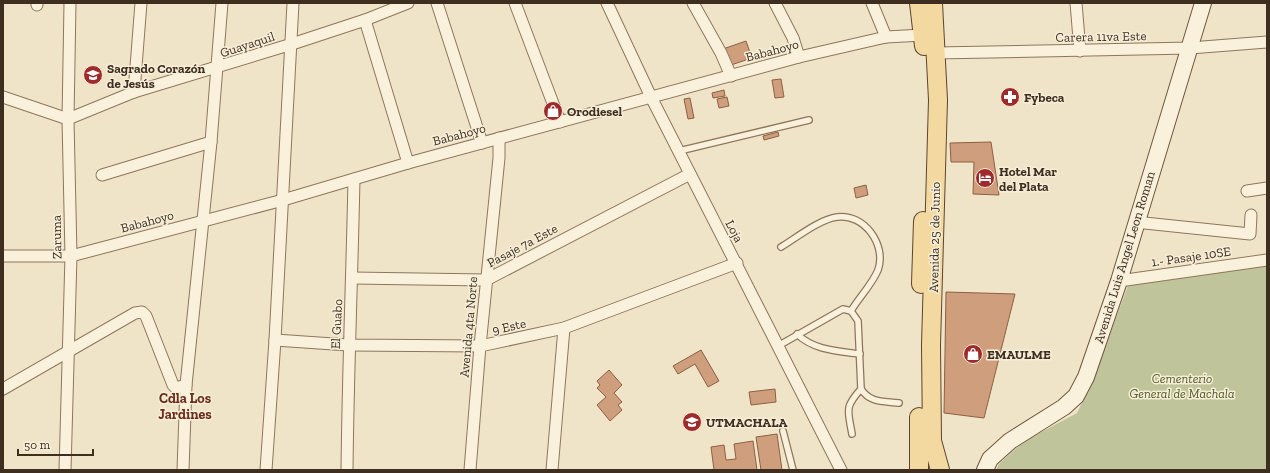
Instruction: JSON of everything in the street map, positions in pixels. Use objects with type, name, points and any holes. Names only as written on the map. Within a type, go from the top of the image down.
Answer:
[{"type":"main road","name":"Avenida 25 de Junio","points":[[919,3],[927,86],[920,311],[919,470]]},
{"type":"main road","name":"Avenida 25 de Junio","points":[[933,3],[938,100],[931,345],[932,433],[937,463],[940,470]]},
{"type":"main road","name":"Avenida Luis Angel Leon Roman","points":[[985,470],[990,459],[1010,441],[1064,407],[1076,396],[1086,377],[1119,281],[1135,222],[1204,3]]},
{"type":"street","name":"Zaruma","points":[[65,470],[67,352],[71,256],[68,119],[70,3]]},
{"type":"street","points":[[134,92],[141,3]]},
{"type":"street","points":[[183,470],[186,386],[218,68],[222,3]]},
{"type":"street","points":[[266,470],[276,340],[293,3]]},
{"type":"street","name":"Guayaquil","points":[[68,119],[134,92],[218,68],[292,44],[365,20],[408,3]]},
{"type":"street","points":[[437,3],[482,143]]},
{"type":"street","points":[[515,3],[560,122]]},
{"type":"street","name":"Loja","points":[[607,3],[651,97],[737,263],[841,470]]},
{"type":"street","points":[[693,3],[721,53],[731,76]]},
{"type":"street","points":[[775,3],[793,38],[800,57]]},
{"type":"street","points":[[872,3],[886,37]]},
{"type":"street","points":[[1076,3],[1080,51]]},
{"type":"street","points":[[365,20],[408,163]]},
{"type":"street","name":"Babahoyo","points":[[3,256],[71,256],[283,200],[408,163],[800,57],[886,37],[923,35]]},
{"type":"street","name":"Carera 11va Este","points":[[936,53],[1190,48],[1267,42]]},
{"type":"street","points":[[3,97],[68,119]]},
{"type":"street","name":"Avenida 4ta Norte","points":[[470,470],[486,280],[499,158],[499,138]]},
{"type":"street","points":[[102,175],[211,142]]},
{"type":"street","name":"Pasaje 7a Este","points":[[352,278],[486,280],[690,174]]},
{"type":"street","name":"El Guabo","points":[[346,470],[348,345],[352,278],[354,179]]},
{"type":"street","points":[[1247,191],[1267,188]]},
{"type":"street","points":[[1135,222],[1250,234],[1251,214]]},
{"type":"street","name":"1.- Pasaje 10SE","points":[[1119,281],[1267,260]]},
{"type":"street","name":"9 Este","points":[[276,340],[348,345],[480,346],[564,328],[737,263]]},
{"type":"street","points":[[3,390],[135,313],[142,312],[146,316],[173,385],[176,388],[186,386]]},
{"type":"street","points":[[552,470],[564,328]]},
{"type":"lane","points":[[679,151],[809,120]]},
{"type":"lane","points":[[781,247],[827,220],[838,217],[856,219],[869,228],[880,256],[878,271],[850,311]]},
{"type":"lane","points":[[778,346],[843,309],[850,311],[858,322],[861,389],[866,396],[872,400],[899,403]]},
{"type":"lane","points":[[797,334],[802,339],[818,347],[860,354]]},
{"type":"lane","points":[[852,434],[848,409],[850,402],[861,389]]},
{"type":"lane","points":[[783,431],[793,470]]},
{"type":"green space","name":"Cementerio General de Machala","points":[[1267,260],[1267,470],[996,470],[999,464],[1023,442],[1077,413],[1095,375],[1130,280]]},
{"type":"building","points":[[746,41],[752,58],[728,66],[723,49]]},
{"type":"building","points":[[781,79],[784,97],[775,98],[772,80]]},
{"type":"building","points":[[724,90],[725,96],[713,98],[712,93]]},
{"type":"building","points":[[727,97],[729,106],[719,108],[717,99]]},
{"type":"building","points":[[690,98],[694,118],[688,119],[684,99]]},
{"type":"building","points":[[778,132],[779,136],[764,140],[763,136]]},
{"type":"building","name":"Hotel Mar del Plata","points":[[991,142],[999,195],[973,194],[974,162],[951,162],[950,143]]},
{"type":"building","points":[[866,185],[868,195],[856,198],[854,188]]},
{"type":"building","name":"EMAULME","points":[[946,292],[1015,294],[984,418],[944,413]]},
{"type":"building","points":[[701,350],[719,381],[708,387],[695,364],[678,374],[673,366]]},
{"type":"building","points":[[609,370],[622,385],[614,393],[622,402],[618,405],[622,410],[610,421],[597,405],[606,397],[597,388],[600,385],[597,381]]},
{"type":"building","points":[[775,389],[776,402],[751,405],[749,392]]},
{"type":"building","points":[[777,434],[782,470],[761,470],[756,437]]},
{"type":"building","points":[[753,441],[757,470],[714,470],[711,447],[724,445],[726,460],[736,459],[734,444]]},
{"type":"place","name":"Sagrado Corazón de Jesús","points":[[93,75]]},
{"type":"place","name":"Fybeca","points":[[1010,97]]},
{"type":"place","name":"Orodiesel","points":[[553,111]]},
{"type":"place","name":"Hotel Mar del Plata","points":[[985,178]]},
{"type":"place","name":"EMAULME","points":[[973,354]]},
{"type":"place","name":"UTMACHALA","points":[[692,422]]},
{"type":"district","name":"Cdla Los Jardines","points":[[185,406]]}]
